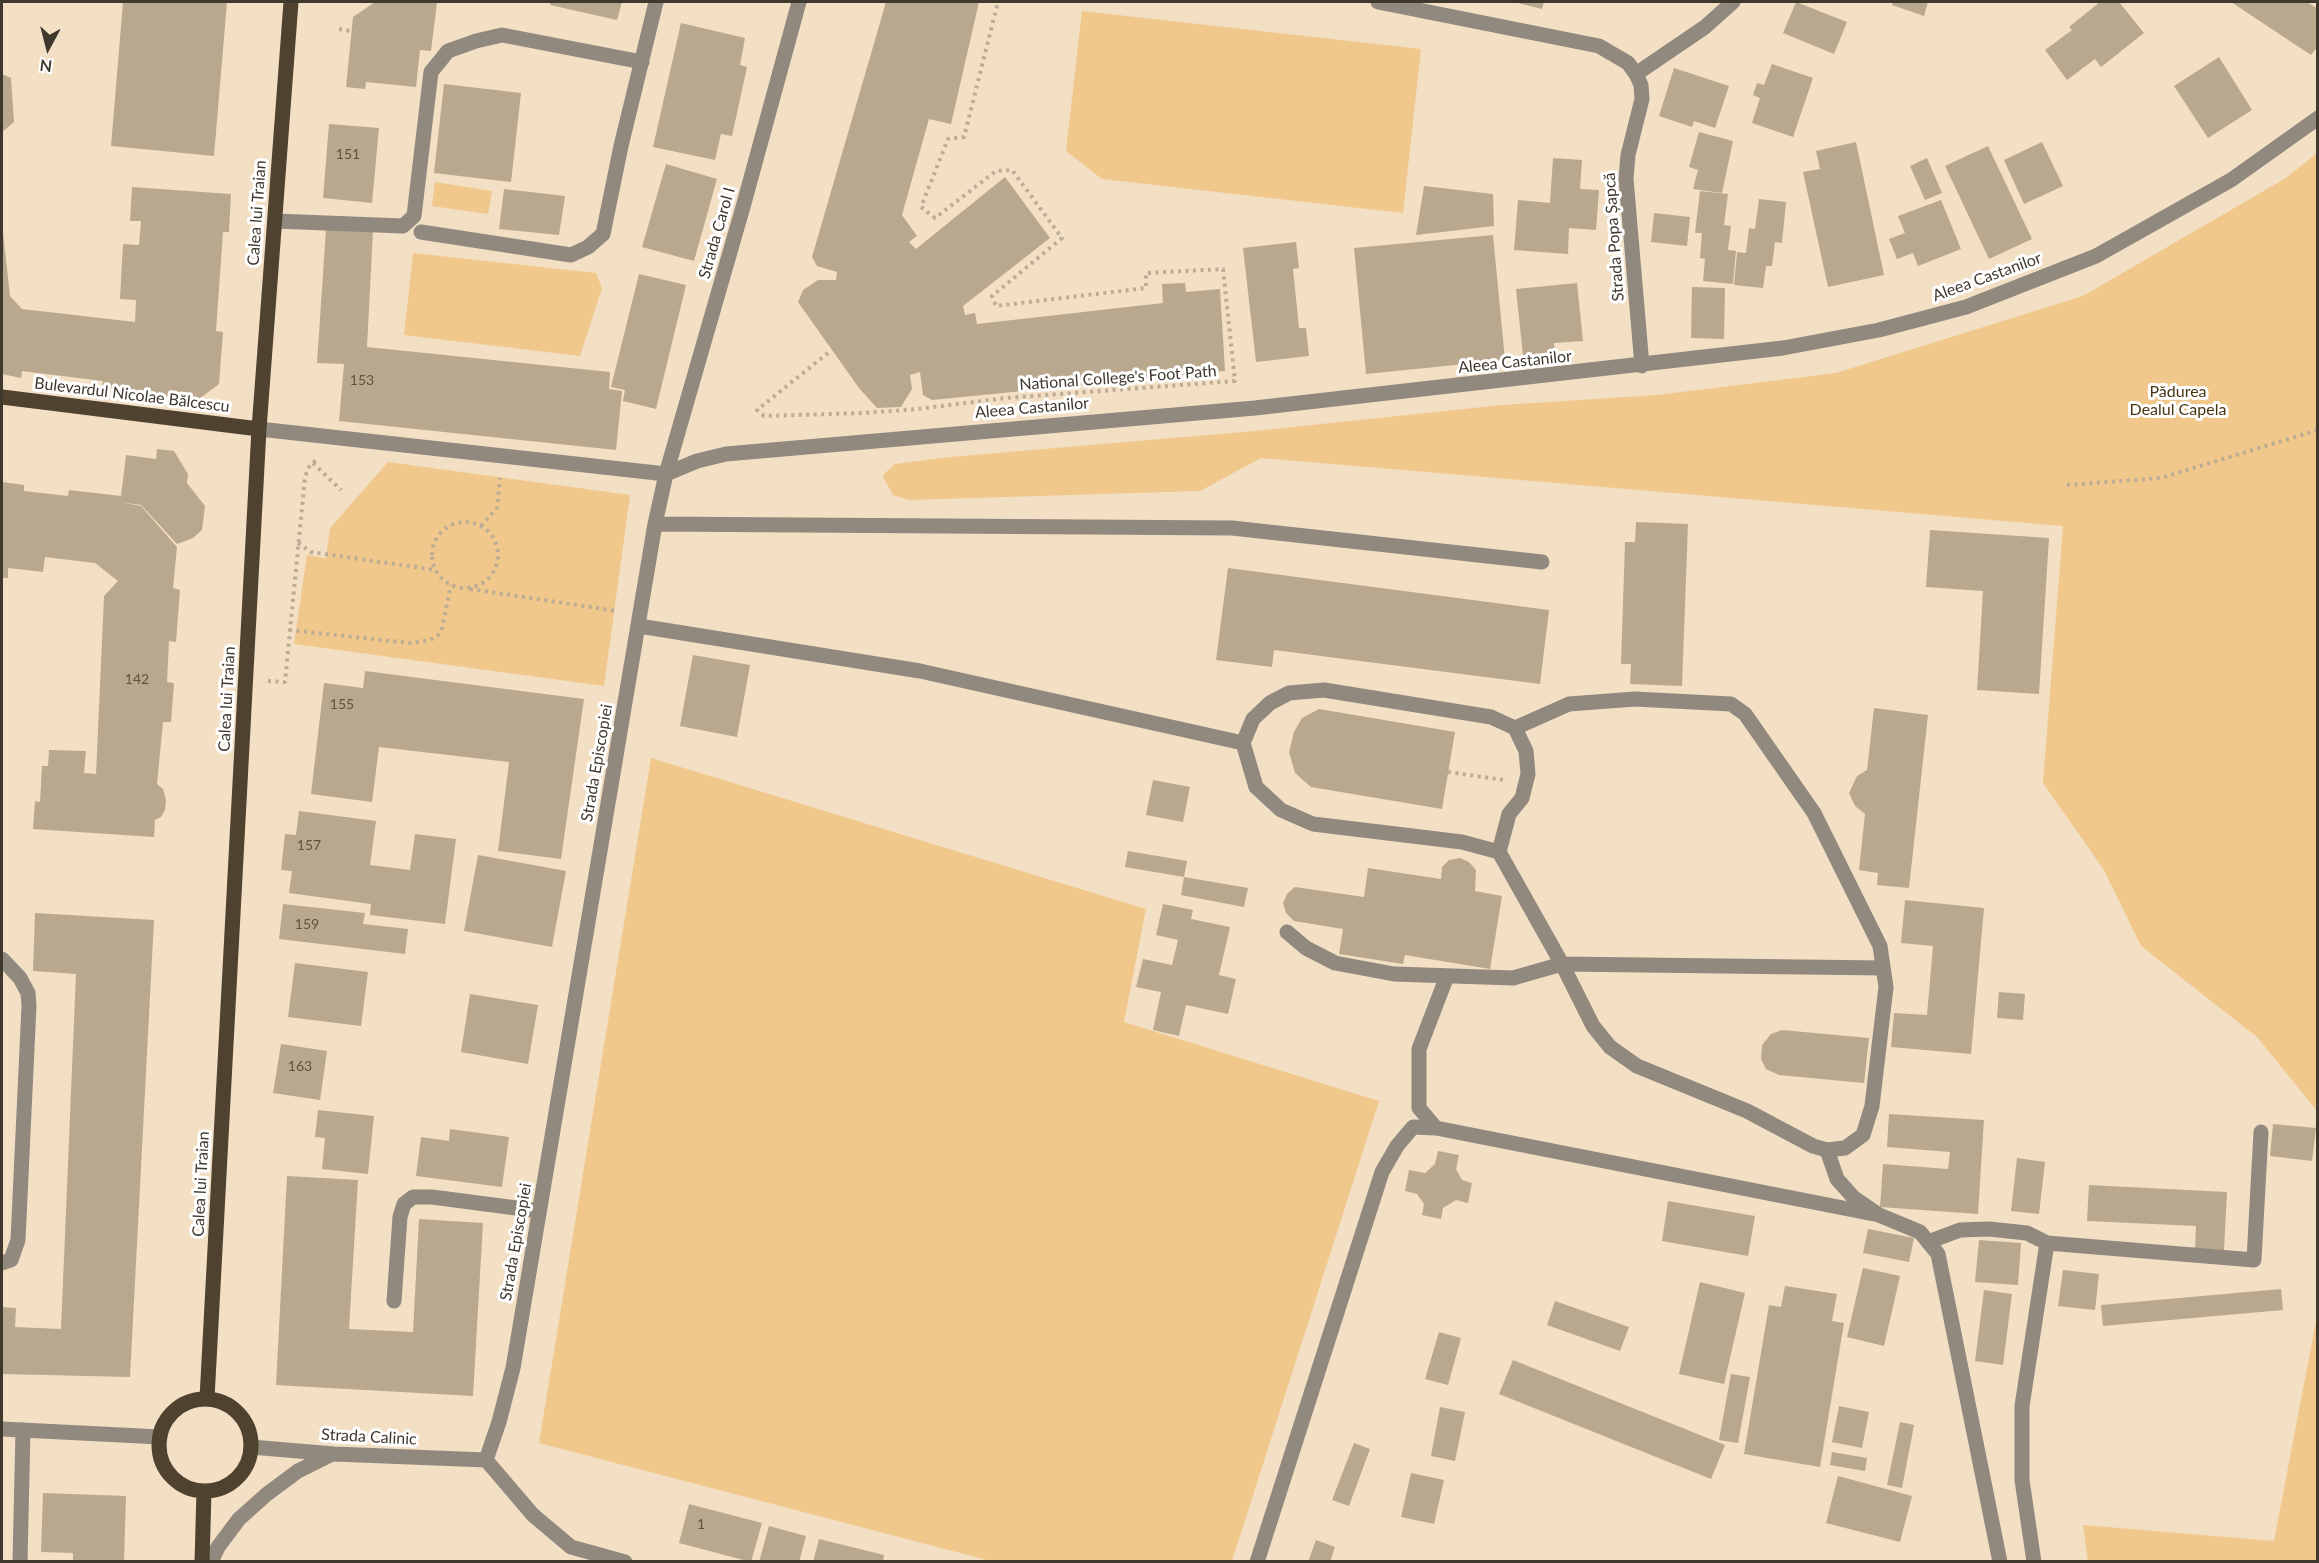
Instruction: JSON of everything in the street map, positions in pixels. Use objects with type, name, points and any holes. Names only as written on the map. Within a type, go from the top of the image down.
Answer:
[{"type":"main road","name":"Calea lui Traian","points":[[207,1398],[259,429],[291,2]]},
{"type":"main road","name":"Bulevardul Nicolae Bălcescu","points":[[2,398],[259,429]]},
{"type":"main road","points":[[207,1398],[228,1405],[244,1419],[250,1432],[251,1447],[249,1461],[242,1473],[231,1483],[218,1489],[204,1491],[189,1488],[175,1479],[165,1467],[159,1452],[159,1437],[163,1424],[171,1413],[181,1405],[207,1398]]},
{"type":"main road","points":[[202,1562],[204,1491]]},
{"type":"street","points":[[421,232],[571,255],[588,247],[603,234],[621,146],[656,2]]},
{"type":"street","name":"Strada Carol I","points":[[666,474],[744,207],[799,2]]},
{"type":"street","points":[[1378,2],[1599,46],[1615,53],[1628,63],[1636,74],[1705,27],[1733,2]]},
{"type":"street","points":[[275,221],[403,226],[414,216],[431,72],[448,51],[476,40],[502,35],[642,62]]},
{"type":"street","name":"Strada Popa Șapcă","points":[[1636,74],[1641,85],[1642,99],[1628,155],[1626,179],[1642,366]]},
{"type":"street","name":"Aleea Castanilor","points":[[666,474],[697,461],[726,454],[1255,408],[1642,366],[1783,348],[1879,330],[1966,308],[2096,256],[2231,180],[2318,118]]},
{"type":"street","points":[[259,429],[666,474]]},
{"type":"street","name":"Strada Episcopiei","points":[[486,1460],[500,1422],[513,1368],[655,524],[666,474]]},
{"type":"street","points":[[655,524],[1232,528],[1542,562]]},
{"type":"street","points":[[639,626],[920,671],[1243,743]]},
{"type":"street","points":[[1499,852],[1462,843],[1313,824],[1281,810],[1256,787],[1243,743],[1253,719],[1270,703],[1289,693],[1324,690],[1491,717],[1515,728],[1527,751],[1528,774],[1522,798],[1509,814],[1499,852],[1562,964],[1593,1026],[1610,1047],[1637,1066],[1747,1111],[1812,1146],[1827,1149],[1845,1148],[1863,1135],[1872,1106],[1886,987],[1880,946],[1863,916],[1814,813],[1745,714],[1731,704],[1635,699],[1569,704],[1515,728]]},
{"type":"street","points":[[1287,932],[1306,948],[1335,963],[1394,974],[1513,978],[1562,964],[1883,968]]},
{"type":"street","points":[[2,959],[20,978],[28,993],[29,1006],[18,1240],[11,1260],[2,1263]]},
{"type":"street","points":[[1436,1128],[1419,1108],[1419,1049],[1447,976]]},
{"type":"street","points":[[1257,1562],[1382,1172],[1397,1146],[1413,1127],[1436,1128],[1879,1215],[1920,1232],[1938,1254],[2000,1562]]},
{"type":"street","points":[[1928,1242],[1960,1230],[1989,1229],[2027,1233],[2047,1243],[2254,1260],[2261,1132]]},
{"type":"street","points":[[1827,1149],[1837,1179],[1854,1198],[1879,1215]]},
{"type":"street","points":[[394,1302],[400,1217],[404,1204],[413,1197],[432,1197],[539,1211]]},
{"type":"street","points":[[2034,1562],[2022,1480],[2022,1406],[2047,1243]]},
{"type":"street","points":[[2,1429],[159,1437]]},
{"type":"street","points":[[20,1562],[23,1430]]},
{"type":"street","name":"Strada Calinic","points":[[251,1447],[334,1454],[486,1460]]},
{"type":"street","points":[[211,1562],[218,1547],[240,1519],[267,1494],[298,1471],[334,1454]]},
{"type":"street","points":[[486,1460],[533,1515],[571,1554],[625,1562]]},
{"type":"path","name":"National College's Foot Path","points":[[828,353],[757,410],[764,416],[864,413],[1006,398],[1234,381],[1223,269],[1146,273],[1146,288],[996,306],[992,296],[1062,238],[1012,170],[996,171],[934,218],[921,207],[948,139],[964,137],[998,2]]},
{"type":"path","points":[[339,29],[357,32]]},
{"type":"path","points":[[2067,485],[2161,478],[2318,430]]},
{"type":"path","points":[[246,680],[285,682],[305,477],[309,467],[318,459]]},
{"type":"path","points":[[313,463],[341,490]]},
{"type":"path","points":[[482,526],[497,508],[502,468]]},
{"type":"path","points":[[461,588],[472,588],[483,584],[492,576],[499,554],[497,543],[482,526],[460,522],[441,532],[432,550],[436,570],[442,579],[451,585],[461,588],[623,612],[639,626]]},
{"type":"path","points":[[298,543],[311,552],[436,570]]},
{"type":"path","points":[[289,630],[410,643],[430,640],[438,635],[442,628],[451,585]]},
{"type":"path","points":[[1448,772],[1526,784]]},
{"type":"green space","points":[[1082,11],[1421,49],[1403,213],[1102,179],[1066,151]]},
{"type":"green space","name":"Pădurea Dealul Capela","points":[[2317,153],[2317,1111],[2257,1037],[2141,946],[2104,870],[2043,783],[2063,526],[1261,458],[1200,491],[909,500],[893,495],[883,477],[895,464],[950,457],[1255,431],[1502,405],[1657,395],[1836,373],[2083,296],[2286,178]]},
{"type":"green space","points":[[435,182],[492,191],[488,214],[432,206]]},
{"type":"green space","points":[[413,253],[596,273],[602,288],[580,356],[404,335]]},
{"type":"green space","points":[[388,462],[630,495],[604,686],[294,644],[307,555],[326,558],[330,528]]},
{"type":"green space","points":[[651,758],[1146,909],[1124,1022],[1379,1101],[1232,1561],[991,1561],[539,1443]]},
{"type":"green space","points":[[2317,1316],[2317,1561],[2088,1561],[2083,1525],[2274,1541]]},
{"type":"building","points":[[123,2],[227,2],[214,156],[111,146]]},
{"type":"building","points":[[375,2],[437,2],[431,51],[420,50],[416,87],[366,82],[365,89],[346,87],[353,17]]},
{"type":"building","points":[[551,2],[622,2],[617,20],[550,5]]},
{"type":"building","points":[[886,2],[979,2],[951,124],[929,119],[902,215],[917,236],[909,242],[916,249],[1005,177],[1050,238],[963,306],[965,315],[975,313],[977,324],[1163,303],[1162,284],[1185,283],[1186,292],[1220,289],[1225,371],[932,400],[923,395],[920,372],[910,375],[912,389],[901,407],[877,408],[859,388],[798,302],[803,290],[818,280],[836,280],[837,272],[817,266],[812,257]]},
{"type":"building","points":[[1514,2],[1544,2],[1542,9]]},
{"type":"building","points":[[1796,2],[1847,22],[1834,54],[1783,33]]},
{"type":"building","points":[[1893,2],[1928,2],[1924,16],[1892,5]]},
{"type":"building","points":[[2100,2],[2119,2],[2144,33],[2101,67],[2095,59],[2067,80],[2045,50],[2072,30],[2069,27]]},
{"type":"building","points":[[2231,2],[2307,2],[2318,9],[2318,46],[2311,55]]},
{"type":"building","points":[[681,23],[745,38],[740,65],[747,67],[732,136],[721,134],[715,160],[653,147]]},
{"type":"building","points":[[2219,57],[2252,110],[2208,138],[2174,86]]},
{"type":"building","points":[[1772,64],[1813,78],[1793,137],[1752,123],[1760,98],[1753,95],[1757,83],[1764,85]]},
{"type":"building","points":[[1674,68],[1729,86],[1715,128],[1694,121],[1692,127],[1659,116]]},
{"type":"building","points":[[2,74],[11,78],[14,122],[2,132]]},
{"type":"building","points":[[444,84],[521,93],[511,182],[434,173]]},
{"type":"building","points":[[329,124],[379,128],[372,203],[323,198]]},
{"type":"building","points":[[1699,132],[1733,141],[1722,193],[1693,189],[1698,170],[1689,167]]},
{"type":"building","points":[[1856,142],[1884,275],[1828,287],[1803,172],[1820,169],[1816,151]]},
{"type":"building","points":[[2042,142],[2063,186],[2024,204],[2004,160]]},
{"type":"building","points":[[1988,146],[2032,239],[1989,259],[1945,166]]},
{"type":"building","points":[[1553,158],[1582,160],[1580,189],[1599,190],[1596,230],[1569,228],[1568,254],[1514,250],[1518,200],[1550,203]]},
{"type":"building","points":[[1927,158],[1942,193],[1925,200],[1910,166]]},
{"type":"building","points":[[666,164],[717,179],[694,261],[642,247]]},
{"type":"building","points":[[1424,186],[1493,194],[1494,226],[1416,235]]},
{"type":"building","points":[[132,187],[231,194],[229,232],[223,232],[216,331],[223,332],[219,384],[195,402],[102,387],[103,381],[22,371],[21,378],[2,374],[2,223],[10,296],[22,309],[135,322],[136,300],[120,299],[123,244],[139,245],[141,221],[130,221]]},
{"type":"building","points":[[504,189],[565,196],[559,235],[499,229]]},
{"type":"building","points":[[1700,191],[1728,194],[1724,225],[1731,226],[1728,250],[1736,251],[1733,284],[1703,281],[1705,259],[1700,258],[1702,233],[1695,233]]},
{"type":"building","points":[[1759,199],[1786,202],[1782,243],[1775,242],[1772,266],[1766,266],[1763,288],[1734,285],[1737,252],[1746,253],[1749,228],[1755,229]]},
{"type":"building","points":[[1941,200],[1961,249],[1918,266],[1913,253],[1897,259],[1889,239],[1905,233],[1898,216]]},
{"type":"building","points":[[1654,213],[1690,217],[1687,246],[1651,242]]},
{"type":"building","points":[[326,229],[373,231],[367,347],[610,372],[609,389],[622,391],[616,450],[339,421],[344,364],[317,363]]},
{"type":"building","points":[[1493,235],[1505,360],[1366,374],[1354,248]]},
{"type":"building","points":[[1296,242],[1299,268],[1293,269],[1299,328],[1306,328],[1309,356],[1256,362],[1243,248]]},
{"type":"building","points":[[639,274],[686,285],[656,409],[623,401],[625,390],[611,387]]},
{"type":"building","points":[[1577,283],[1583,341],[1554,343],[1555,353],[1523,356],[1516,289]]},
{"type":"building","points":[[1692,287],[1725,288],[1724,339],[1691,338]]},
{"type":"building","points":[[157,449],[174,451],[188,474],[187,483],[205,506],[202,530],[193,538],[177,544],[141,505],[120,502],[141,506],[177,547],[173,588],[180,590],[176,642],[169,641],[167,682],[174,683],[171,722],[163,722],[157,784],[163,789],[166,800],[165,810],[161,817],[155,820],[154,837],[33,829],[35,801],[40,802],[42,766],[48,766],[49,750],[86,751],[84,773],[96,774],[104,596],[118,581],[95,563],[45,557],[43,572],[8,568],[8,578],[2,578],[2,482],[24,485],[24,491],[68,496],[69,490],[121,496],[126,455],[156,459]]},
{"type":"building","points":[[1636,522],[1688,524],[1682,686],[1630,684],[1631,664],[1621,664],[1625,542],[1635,542]]},
{"type":"building","points":[[1930,530],[2049,538],[2039,694],[1977,690],[1983,591],[1926,587]]},
{"type":"building","points":[[1228,568],[1549,610],[1540,684],[1274,650],[1272,667],[1216,660]]},
{"type":"building","points":[[693,655],[750,665],[737,737],[680,726]]},
{"type":"building","points":[[365,671],[584,699],[561,859],[498,851],[509,762],[379,747],[372,802],[311,794],[324,683],[363,688]]},
{"type":"building","points":[[1874,708],[1928,715],[1909,888],[1877,885],[1878,873],[1859,870],[1865,814],[1855,806],[1849,793],[1857,776],[1867,770]]},
{"type":"building","points":[[1319,709],[1455,732],[1442,809],[1311,787],[1295,773],[1289,752],[1294,732],[1302,718]]},
{"type":"building","points":[[1153,780],[1190,787],[1183,822],[1146,815]]},
{"type":"building","points":[[299,811],[376,821],[370,865],[410,870],[415,834],[456,839],[445,924],[370,915],[371,904],[289,893],[292,871],[281,870],[285,834],[296,835]]},
{"type":"building","points":[[1128,851],[1187,861],[1184,877],[1125,867]]},
{"type":"building","points":[[478,855],[566,871],[552,947],[464,931]]},
{"type":"building","points":[[1460,858],[1469,862],[1476,870],[1475,891],[1502,896],[1490,969],[1405,955],[1403,964],[1339,954],[1343,929],[1294,921],[1286,913],[1283,903],[1287,894],[1295,887],[1364,897],[1368,868],[1441,879],[1442,867],[1449,860]]},
{"type":"building","points":[[1184,877],[1248,888],[1244,907],[1181,895]]},
{"type":"building","points":[[1905,900],[1984,908],[1971,1054],[1891,1047],[1894,1013],[1927,1015],[1933,946],[1901,943]]},
{"type":"building","points":[[283,904],[365,913],[363,924],[408,929],[405,954],[279,939]]},
{"type":"building","points":[[1163,904],[1193,910],[1191,919],[1230,927],[1219,975],[1236,979],[1228,1014],[1186,1005],[1179,1036],[1153,1030],[1161,992],[1136,987],[1143,959],[1172,965],[1178,940],[1156,935]]},
{"type":"building","points":[[35,913],[154,920],[130,1377],[2,1374],[2,1307],[16,1308],[15,1327],[61,1329],[76,974],[33,971]]},
{"type":"building","points":[[295,963],[368,972],[361,1026],[288,1017]]},
{"type":"building","points":[[1999,992],[2025,994],[2023,1020],[1997,1018]]},
{"type":"building","points":[[470,994],[538,1005],[528,1064],[461,1052]]},
{"type":"building","points":[[1782,1030],[1869,1038],[1864,1083],[1779,1075],[1766,1069],[1761,1059],[1762,1045],[1771,1034]]},
{"type":"building","points":[[281,1044],[327,1051],[320,1100],[273,1093]]},
{"type":"building","points":[[318,1110],[374,1116],[368,1174],[322,1169],[325,1138],[315,1137]]},
{"type":"building","points":[[1889,1114],[1984,1120],[1978,1214],[1880,1207],[1883,1164],[1948,1169],[1950,1152],[1887,1147]]},
{"type":"building","points":[[2273,1124],[2316,1128],[2312,1161],[2270,1156]]},
{"type":"building","points":[[450,1129],[509,1137],[502,1187],[416,1176],[421,1137],[449,1141]]},
{"type":"building","points":[[1438,1151],[1459,1155],[1456,1169],[1462,1180],[1472,1183],[1468,1203],[1456,1200],[1443,1208],[1441,1219],[1422,1215],[1424,1204],[1417,1194],[1405,1191],[1409,1170],[1425,1173],[1435,1164]]},
{"type":"building","points":[[2017,1158],[2045,1162],[2039,1214],[2011,1211]]},
{"type":"building","points":[[287,1176],[358,1180],[349,1329],[413,1332],[419,1219],[483,1223],[473,1396],[276,1385]]},
{"type":"building","points":[[2089,1185],[2227,1192],[2224,1250],[2195,1249],[2196,1226],[2087,1221]]},
{"type":"building","points":[[1668,1201],[1755,1216],[1748,1256],[1662,1241]]},
{"type":"building","points":[[1868,1229],[1914,1238],[1909,1262],[1863,1253]]},
{"type":"building","points":[[1979,1240],[2021,1243],[2018,1285],[1975,1282]]},
{"type":"building","points":[[1863,1268],[1900,1276],[1884,1346],[1847,1337]]},
{"type":"building","points":[[2063,1270],[2099,1274],[2095,1310],[2058,1306]]},
{"type":"building","points":[[1700,1282],[1745,1293],[1724,1384],[1679,1374]]},
{"type":"building","points":[[1785,1286],[1837,1294],[1832,1321],[1844,1323],[1820,1467],[1744,1454],[1769,1305],[1781,1307]]},
{"type":"building","points":[[2281,1289],[2283,1310],[2103,1326],[2101,1305]]},
{"type":"building","points":[[1984,1290],[2012,1294],[2003,1365],[1975,1361]]},
{"type":"building","points":[[1555,1301],[1629,1327],[1620,1351],[1547,1325]]},
{"type":"building","points":[[1439,1332],[1461,1338],[1448,1385],[1425,1379]]},
{"type":"building","points":[[1513,1360],[1725,1445],[1711,1479],[1499,1394]]},
{"type":"building","points":[[1731,1374],[1750,1377],[1738,1443],[1719,1440]]},
{"type":"building","points":[[1839,1406],[1869,1412],[1862,1448],[1832,1442]]},
{"type":"building","points":[[1440,1407],[1465,1412],[1455,1461],[1431,1456]]},
{"type":"building","points":[[1900,1422],[1914,1425],[1902,1488],[1887,1485]]},
{"type":"building","points":[[1354,1443],[1370,1449],[1349,1506],[1332,1500]]},
{"type":"building","points":[[1832,1452],[1867,1458],[1865,1471],[1830,1465]]},
{"type":"building","points":[[1411,1473],[1444,1480],[1434,1524],[1401,1517]]},
{"type":"building","points":[[1838,1476],[1912,1496],[1900,1542],[1826,1523]]},
{"type":"building","points":[[43,1493],[126,1496],[124,1562],[73,1562],[73,1553],[41,1552]]},
{"type":"building","points":[[689,1504],[762,1523],[751,1562],[679,1543]]},
{"type":"building","points":[[769,1526],[806,1536],[799,1562],[759,1562]]},
{"type":"building","points":[[819,1539],[884,1555],[883,1562],[813,1562]]},
{"type":"building","points":[[1316,1540],[1335,1547],[1330,1562],[1308,1562]]}]
